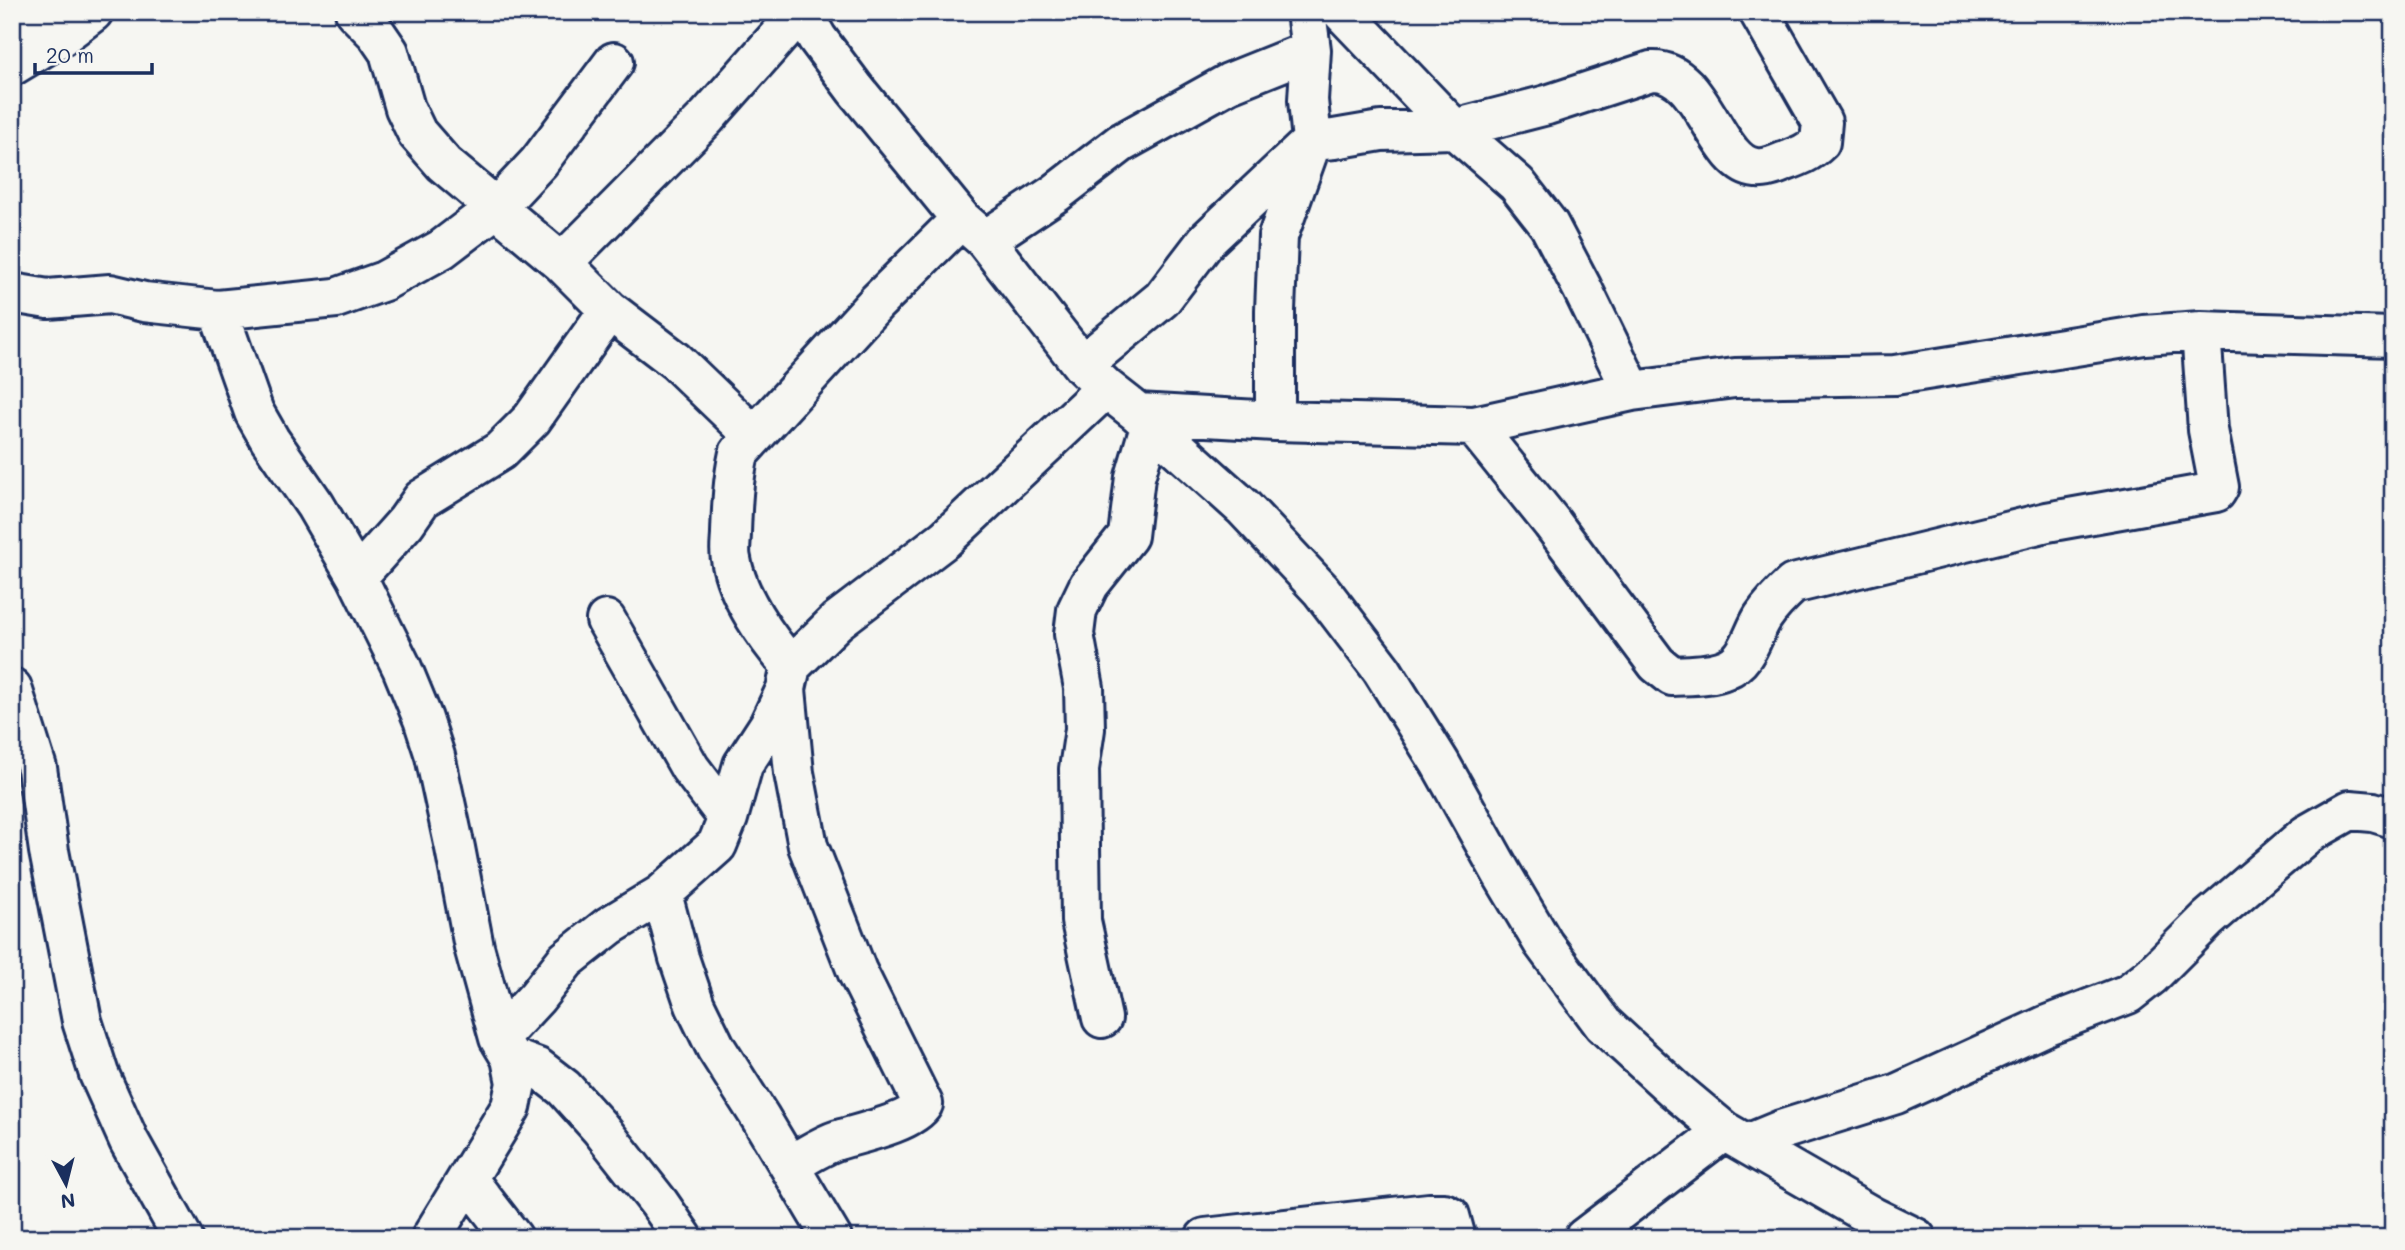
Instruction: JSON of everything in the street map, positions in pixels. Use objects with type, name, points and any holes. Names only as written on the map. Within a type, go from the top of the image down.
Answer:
[{"type":"street","points":[[18,12],[60,37]]},
{"type":"street","points":[[12,65],[60,37],[93,12]]},
{"type":"street","points":[[355,12],[376,33],[389,52],[405,108],[417,133],[444,164],[562,263],[609,310],[676,361],[753,435]]},
{"type":"street","points":[[562,263],[707,117],[801,12],[855,89],[1094,377],[1243,507],[1321,590],[1382,670],[1440,763],[1544,943],[1603,1024],[1675,1090],[1736,1138],[1868,1227],[1916,1238]]},
{"type":"street","points":[[1275,421],[1278,236],[1311,141],[1308,100],[1311,50],[1306,12]]},
{"type":"street","points":[[1342,12],[1454,129],[1517,184],[1549,225],[1632,391]]},
{"type":"street","points":[[505,1048],[537,997],[566,960],[609,926],[662,894],[717,845],[728,818],[743,765],[769,725],[789,677],[837,621],[945,539],[1094,377],[1162,299],[1207,240],[1311,141],[1381,131],[1454,129],[1547,106],[1661,70],[1680,79],[1703,108],[1724,142],[1741,161],[1756,169],[1777,164],[1810,152],[1821,142],[1822,122],[1759,12]]},
{"type":"street","points":[[789,1165],[837,1140],[856,1137],[914,1114],[923,1104],[856,971],[808,846],[794,773],[789,677],[738,583],[730,558],[733,480],[739,453],[877,302],[973,229],[1056,193],[1121,144],[1229,83],[1311,50]]},
{"type":"street","points":[[12,293],[48,299],[110,294],[144,302],[218,310],[336,298],[384,281],[442,249],[496,208],[539,162],[614,62]]},
{"type":"street","points":[[218,310],[254,412],[315,505],[357,577],[402,668],[427,731],[455,848],[474,947],[516,1083],[511,1107],[430,1238]]},
{"type":"street","points":[[357,577],[406,522],[422,499],[499,452],[531,419],[609,310]]},
{"type":"street","points":[[1474,426],[1552,523],[1657,664],[1672,676],[1712,673],[1728,669],[1740,659],[1763,618],[1793,584],[2047,522],[2216,492],[2219,487],[2208,430],[2201,331]]},
{"type":"street","points":[[1144,420],[1474,426],[1632,391],[1735,378],[1895,375],[2144,335],[2201,331],[2393,337]]},
{"type":"street","points":[[1102,1018],[1081,920],[1079,769],[1085,729],[1084,688],[1074,634],[1077,610],[1089,585],[1128,536],[1144,420]]},
{"type":"street","points":[[606,620],[691,768],[728,818]]},
{"type":"street","points":[[12,688],[37,768],[49,851],[82,1021],[99,1074],[129,1140],[183,1238]]},
{"type":"street","points":[[1584,1238],[1736,1138],[1781,1130],[1896,1094],[2047,1025],[2128,994],[2151,976],[2208,919],[2306,835],[2350,810],[2373,812],[2393,818]]},
{"type":"street","points":[[662,894],[678,958],[695,1005],[716,1048],[832,1238]]},
{"type":"street","points":[[505,1048],[564,1088],[600,1128],[683,1238]]},
{"type":"street","points":[[468,1180],[513,1238]]},
{"type":"street","points":[[1205,1238],[1444,1213],[1450,1216],[1456,1238]]}]
